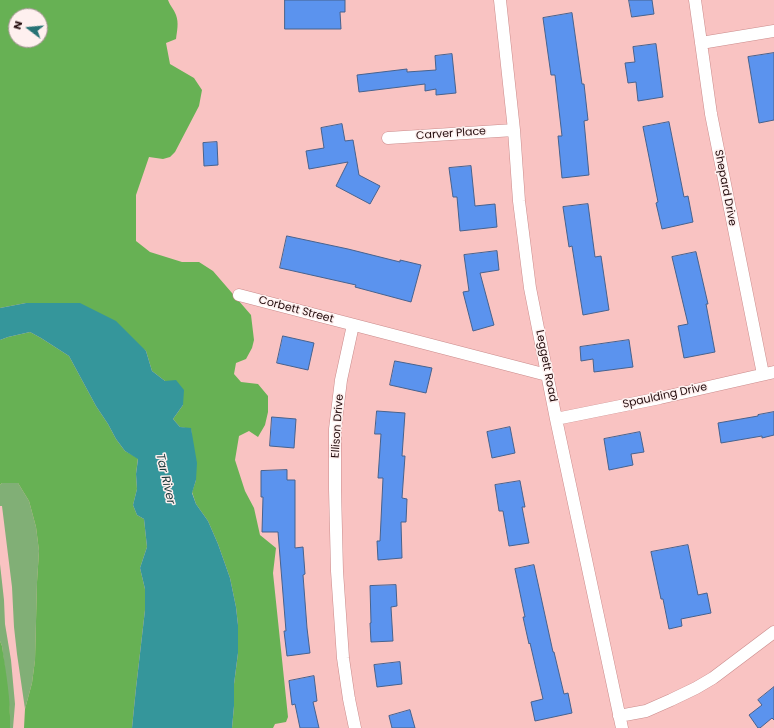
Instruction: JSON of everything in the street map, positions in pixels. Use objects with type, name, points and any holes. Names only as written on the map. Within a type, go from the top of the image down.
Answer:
[{"type":"street","name":"Leggett Road","points":[[500,0],[514,130],[519,201],[530,288],[556,419],[622,728]]},
{"type":"street","name":"Shepard Drive","points":[[695,0],[710,114],[768,373]]},
{"type":"street","points":[[701,42],[774,31]]},
{"type":"street","name":"Carver Place","points":[[388,138],[514,130]]},
{"type":"street","name":"Corbett Street","points":[[239,295],[353,325]]},
{"type":"street","points":[[353,325],[547,375]]},
{"type":"street","name":"Ellison Drive","points":[[353,325],[341,380],[335,429],[335,489],[337,571],[343,658],[355,728]]},
{"type":"street","name":"Spaulding Drive","points":[[556,419],[660,398],[768,373]]},
{"type":"street","points":[[619,716],[646,711],[696,688],[713,678],[774,632]]},
{"type":"green space","points":[[0,0],[168,0],[175,13],[178,24],[176,39],[166,43],[170,64],[194,78],[202,90],[199,106],[175,152],[170,157],[163,159],[149,157],[136,195],[136,241],[150,252],[182,262],[199,262],[213,271],[251,315],[254,340],[252,348],[246,359],[236,363],[234,374],[241,382],[258,384],[268,396],[268,412],[265,425],[258,437],[249,431],[239,436],[235,460],[245,491],[254,508],[260,535],[276,548],[273,573],[288,717],[286,722],[275,724],[273,728],[232,728],[234,684],[238,653],[238,625],[236,607],[230,578],[218,544],[208,521],[196,504],[192,492],[196,480],[191,429],[180,427],[173,419],[183,405],[165,381],[152,371],[146,351],[80,304],[26,303],[0,308]]},
{"type":"green space","points":[[30,332],[69,356],[116,439],[125,451],[138,458],[136,474],[137,489],[133,505],[137,515],[144,519],[147,547],[140,568],[145,589],[145,610],[132,728],[24,728],[25,709],[32,683],[35,660],[39,551],[36,527],[29,501],[18,483],[2,483],[0,485],[0,340]]},
{"type":"green space","points":[[2,483],[18,483],[29,501],[36,527],[39,551],[35,660],[32,683],[25,709],[14,627],[12,587],[2,506],[0,506],[0,485]]},
{"type":"green space","points":[[0,564],[5,624],[11,660],[15,704],[13,728],[10,728],[10,713],[2,646],[0,641]]},
{"type":"green space","points":[[0,641],[8,687],[10,728],[0,728]]},
{"type":"water","name":"Tar River","points":[[26,303],[80,303],[116,321],[146,351],[152,371],[165,381],[176,380],[184,390],[183,405],[173,419],[180,427],[191,428],[197,463],[196,480],[192,493],[196,504],[208,521],[218,544],[230,578],[236,607],[238,625],[238,653],[234,684],[232,728],[132,728],[145,610],[145,589],[140,568],[147,547],[144,519],[137,515],[133,505],[137,489],[136,474],[138,459],[125,451],[116,439],[69,356],[30,332],[0,340],[0,308]]},
{"type":"building","points":[[285,0],[345,0],[345,12],[340,12],[341,29],[285,29]]},
{"type":"building","points":[[629,0],[652,0],[654,14],[632,17]]},
{"type":"building","points":[[572,13],[582,84],[584,84],[588,120],[584,121],[589,175],[562,178],[558,136],[562,136],[555,75],[551,75],[543,18]]},
{"type":"building","points":[[656,44],[663,97],[638,101],[636,82],[628,83],[625,63],[635,62],[633,47]]},
{"type":"building","points":[[774,53],[774,120],[759,123],[748,57]]},
{"type":"building","points":[[452,54],[456,93],[436,95],[436,89],[425,91],[425,84],[359,92],[357,75],[407,69],[407,72],[436,70],[435,56]]},
{"type":"building","points":[[669,122],[684,197],[688,196],[693,222],[662,229],[643,127]]},
{"type":"building","points":[[342,124],[345,141],[353,140],[359,175],[380,186],[370,204],[336,186],[348,162],[309,169],[306,151],[324,148],[321,128]]},
{"type":"building","points":[[217,142],[218,165],[204,166],[203,143]]},
{"type":"building","points":[[471,166],[475,206],[495,204],[497,227],[460,231],[457,197],[453,197],[449,168]]},
{"type":"building","points":[[588,204],[595,257],[601,256],[609,310],[583,315],[572,246],[569,247],[563,207]]},
{"type":"building","points":[[287,236],[400,262],[400,260],[421,265],[411,302],[355,287],[356,285],[280,268]]},
{"type":"building","points":[[497,251],[499,270],[480,273],[494,325],[473,331],[463,292],[469,291],[464,255]]},
{"type":"building","points":[[696,252],[708,304],[706,304],[715,352],[684,358],[678,326],[688,324],[672,257]]},
{"type":"building","points":[[283,336],[314,343],[308,370],[277,363]]},
{"type":"building","points":[[629,340],[633,367],[594,372],[593,359],[581,361],[580,347]]},
{"type":"building","points":[[395,361],[432,368],[426,393],[390,385]]},
{"type":"building","points":[[377,411],[405,413],[402,456],[405,456],[402,498],[407,499],[406,522],[401,522],[402,558],[378,560],[377,541],[380,541],[383,478],[378,478],[381,434],[375,434]]},
{"type":"building","points":[[774,412],[774,435],[721,443],[718,423]]},
{"type":"building","points":[[272,417],[296,419],[294,448],[270,446]]},
{"type":"building","points":[[510,427],[515,453],[492,458],[487,432]]},
{"type":"building","points":[[640,432],[644,452],[631,454],[633,465],[609,470],[604,439]]},
{"type":"building","points":[[287,470],[287,480],[295,480],[295,548],[303,547],[305,574],[303,575],[310,653],[287,656],[278,532],[262,532],[263,497],[261,497],[261,471]]},
{"type":"building","points":[[520,481],[525,507],[522,507],[529,543],[509,546],[503,511],[499,511],[495,485]]},
{"type":"building","points":[[688,545],[698,595],[707,593],[711,613],[681,619],[682,626],[669,629],[651,552]]},
{"type":"building","points":[[534,565],[553,652],[564,694],[568,693],[572,713],[535,721],[531,702],[543,699],[523,617],[525,617],[515,569]]},
{"type":"building","points":[[396,585],[397,606],[391,607],[393,641],[371,642],[370,586]]},
{"type":"building","points":[[400,662],[402,684],[377,687],[374,665]]},
{"type":"building","points":[[314,676],[317,701],[313,702],[319,728],[300,728],[295,704],[292,705],[289,681]]},
{"type":"building","points":[[774,687],[774,720],[772,718],[758,728],[749,715],[762,705],[758,700]]},
{"type":"building","points":[[410,710],[415,728],[392,728],[389,716]]}]
